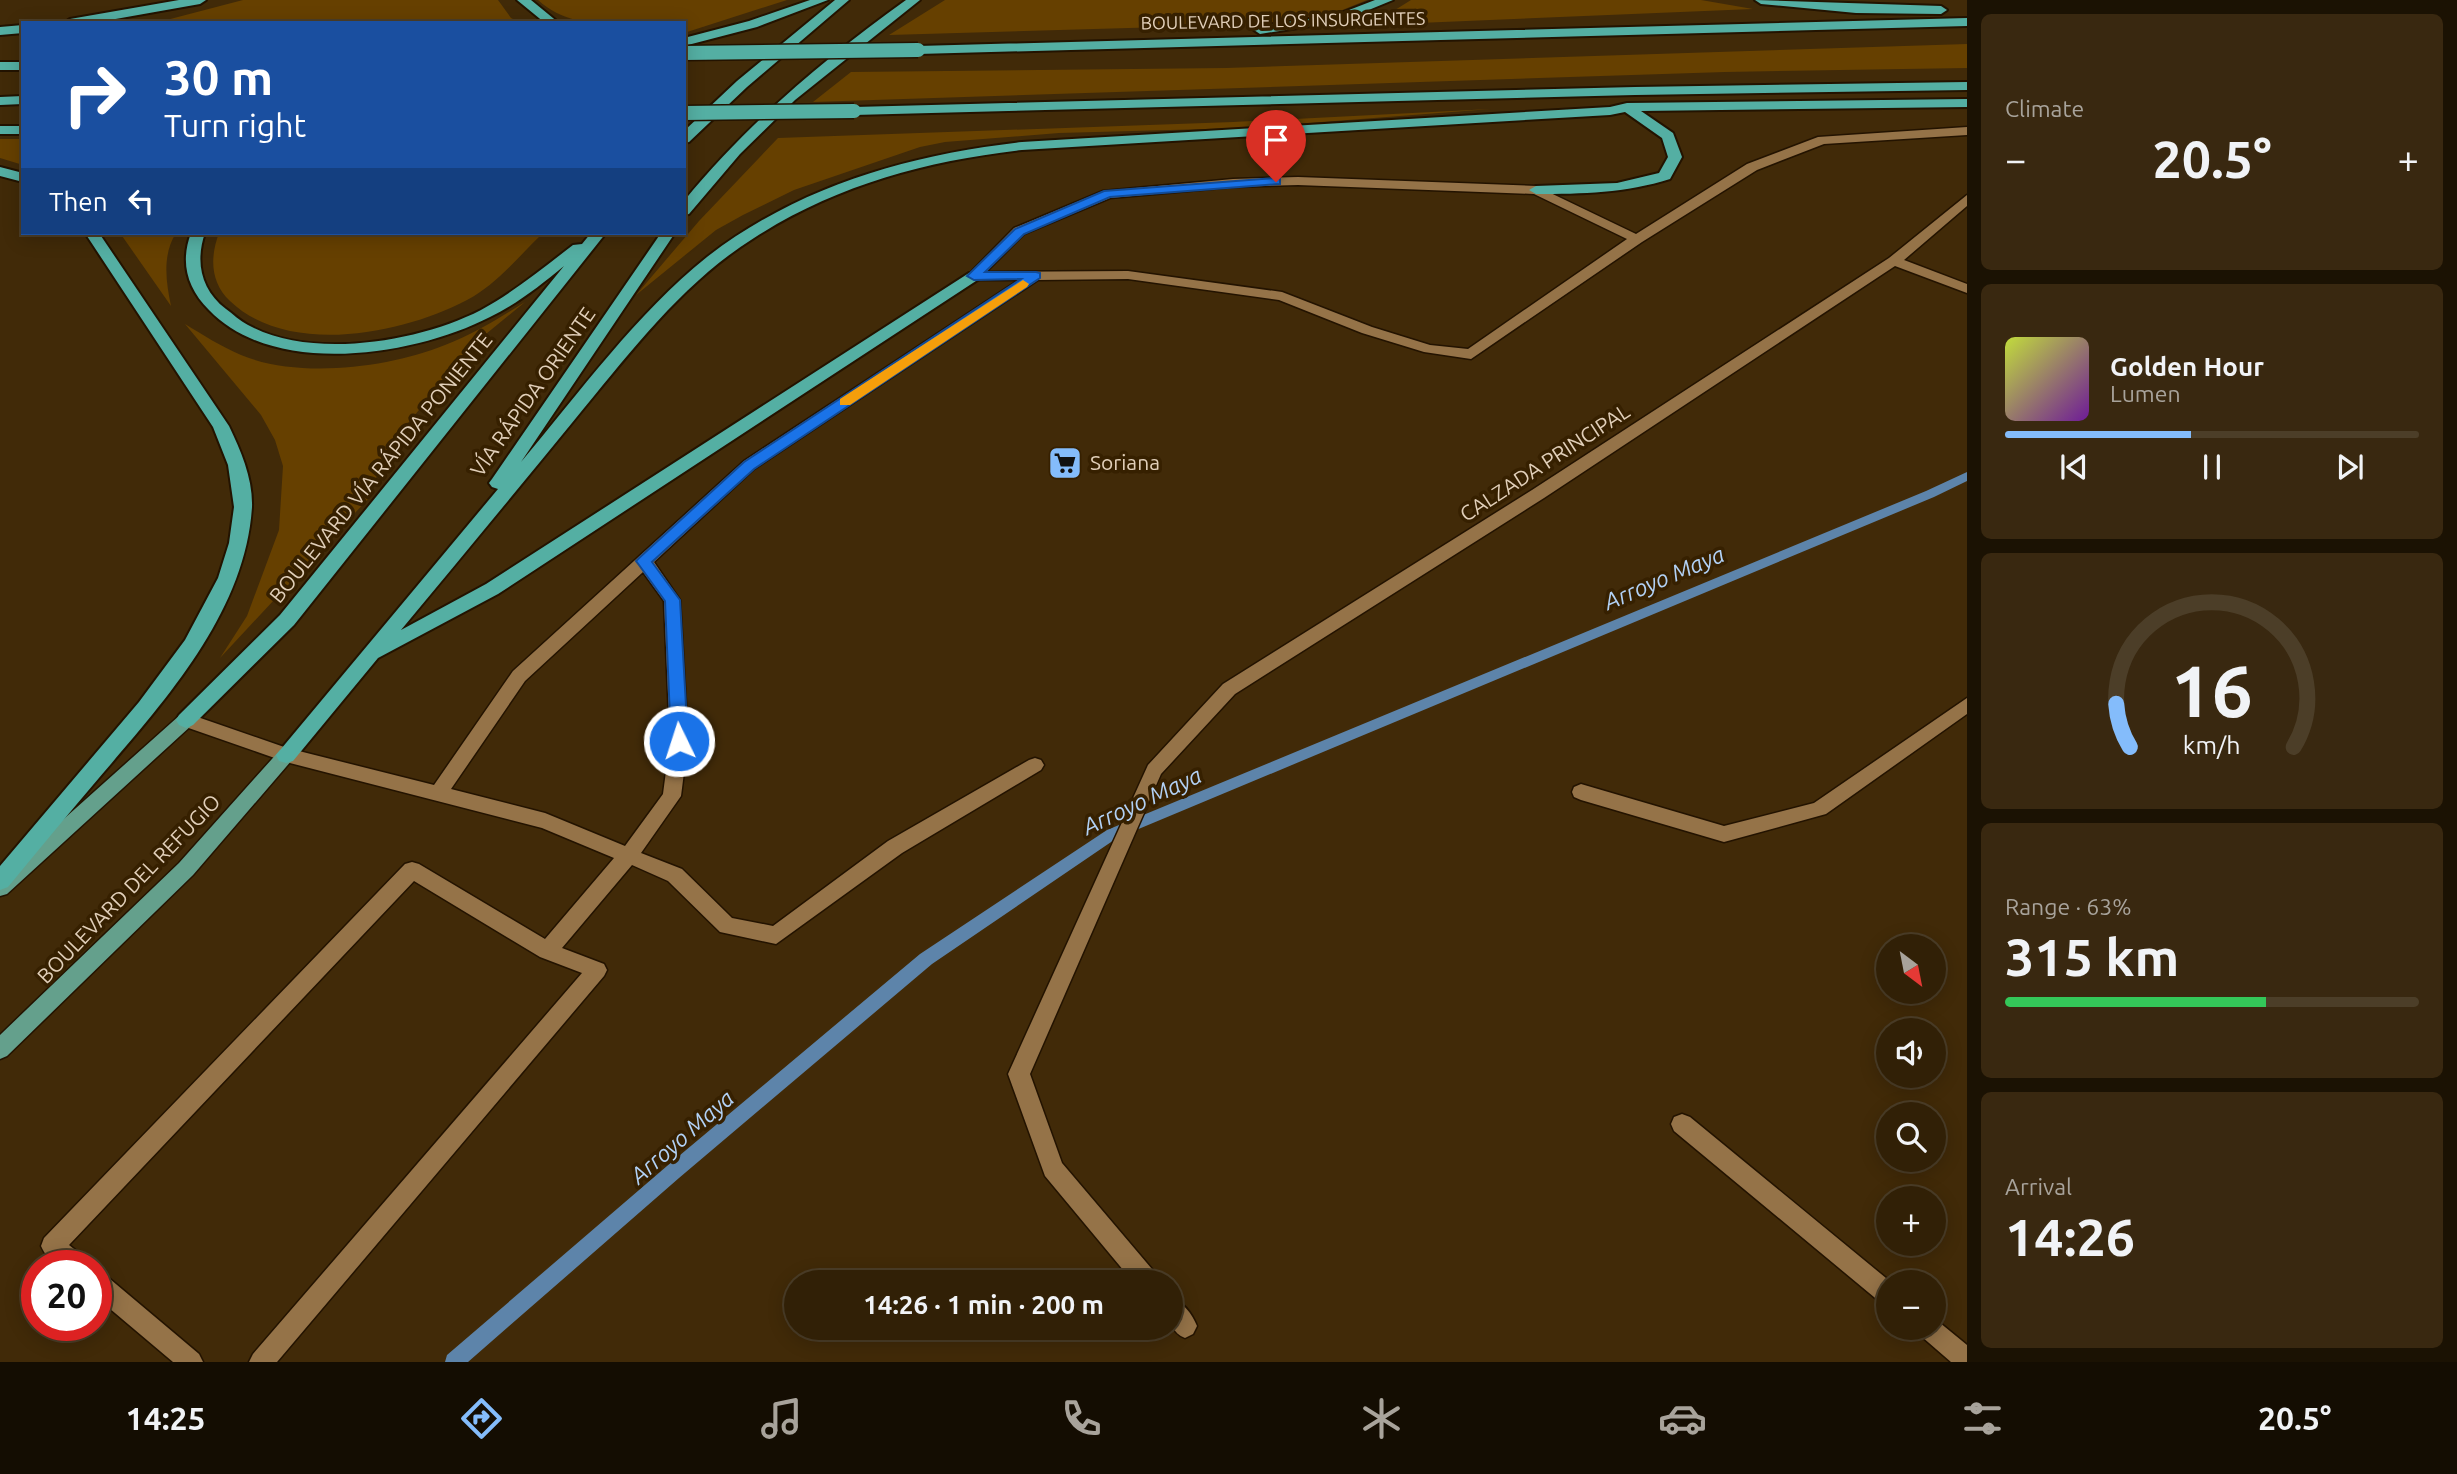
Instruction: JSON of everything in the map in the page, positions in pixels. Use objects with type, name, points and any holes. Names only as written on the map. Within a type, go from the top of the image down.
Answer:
[{"type":"highway","points":[[83,21],[200,0]]},
{"type":"highway","points":[[523,0],[550,21]]},
{"type":"highway","points":[[686,44],[822,0]]},
{"type":"highway","points":[[802,34],[832,0]]},
{"type":"highway","points":[[686,137],[742,83],[843,0]]},
{"type":"highway","points":[[686,208],[716,170],[796,89],[914,0]]},
{"type":"highway","points":[[1176,43],[1327,20],[1361,11],[1387,0]]},
{"type":"highway","points":[[1761,0],[1856,9],[1967,11]]},
{"type":"highway","name":"BOULEVARD DE LOS INSURGENTES","points":[[686,53],[918,50],[1967,22]]},
{"type":"highway","points":[[0,32],[21,29]]},
{"type":"highway","points":[[686,45],[733,52]]},
{"type":"highway","points":[[0,66],[21,66]]},
{"type":"highway","points":[[686,113],[1967,86]]},
{"type":"highway","points":[[0,101],[21,100]]},
{"type":"highway","points":[[286,755],[629,344],[679,291],[739,241],[794,206],[835,188],[904,166],[996,148],[1610,111],[1627,107],[1967,103]]},
{"type":"highway","points":[[1536,190],[1606,189],[1642,184],[1665,176],[1675,157],[1668,136],[1627,107]]},
{"type":"highway","points":[[0,130],[21,130]]},
{"type":"highway","points":[[0,171],[21,177]]},
{"type":"highway","points":[[0,881],[148,706],[197,638],[226,579],[240,537],[243,506],[240,477],[233,451],[221,426],[93,235]]},
{"type":"highway","points":[[197,235],[191,256],[193,274],[208,302],[231,324],[253,335],[281,342],[340,348],[390,344],[427,336],[464,323],[508,300],[596,235]]},
{"type":"highway","name":"BOULEVARD VÍA RÁPIDA PONIENTE","points":[[186,720],[287,620],[597,235]]},
{"type":"highway","name":"VÍA RÁPIDA ORIENTE","points":[[433,576],[667,235]]},
{"type":"highway","points":[[368,657],[492,589],[974,276]]},
{"type":"main road","points":[[0,888],[186,720]]},
{"type":"main road","name":"BOULEVARD DEL REFUGIO","points":[[0,1049],[186,869],[286,755]]},
{"type":"street","points":[[974,276],[1128,275],[1282,296],[1367,330],[1429,349],[1471,354],[1637,239],[1752,167],[1822,140],[1967,131]]},
{"type":"street","points":[[974,276],[1019,231],[1108,194],[1233,183],[1298,181],[1536,190],[1637,239]]},
{"type":"street","name":"CALZADA PRINCIPAL","points":[[1138,1270],[1053,1169],[1019,1074],[1154,770],[1229,689],[1538,494],[1894,261],[1967,199]]},
{"type":"street","points":[[1894,261],[1967,289]]},
{"type":"street","points":[[437,795],[519,676],[749,465],[1036,275]]},
{"type":"street","points":[[547,951],[628,856],[672,796],[679,741],[672,600],[644,561]]},
{"type":"street","points":[[1581,792],[1724,834],[1819,809],[1967,705]]},
{"type":"street","points":[[186,720],[286,755],[545,821],[675,875],[727,926],[776,935],[895,847],[1035,765]]},
{"type":"street","points":[[57,1250],[52,1246],[412,870],[547,951],[597,970],[261,1362]]},
{"type":"street","points":[[1682,1124],[1876,1284]]},
{"type":"street","points":[[112,1295],[191,1362]]},
{"type":"street","points":[[1943,1340],[1967,1360]]},
{"type":"shaded area","points":[[243,0],[498,0],[511,18],[517,21],[163,21]]},
{"type":"shaded area","points":[[538,0],[787,0],[686,32],[686,21],[581,21],[553,11]]},
{"type":"shaded area","points":[[945,0],[1367,0],[1335,13],[1268,24],[889,35]]},
{"type":"shaded area","points":[[1411,0],[1701,0],[1753,9],[1371,25]]},
{"type":"shaded area","points":[[1967,44],[1967,68],[1725,72],[813,102],[851,72],[1226,68]]},
{"type":"shaded area","points":[[1491,109],[1244,128],[1059,133],[945,142],[920,147],[794,190],[743,215],[716,230],[636,295],[699,221],[778,138],[1233,122]]},
{"type":"shaded area","points":[[0,139],[21,139],[21,164],[0,158]]},
{"type":"shaded area","points":[[121,235],[175,235],[167,259],[171,306]]},
{"type":"shaded area","points":[[218,235],[541,235],[488,286],[467,300],[411,322],[346,334],[314,334],[282,329],[254,318],[223,294],[215,277],[214,251]]},
{"type":"shaded area","points":[[525,302],[475,343],[388,447],[368,499],[220,658],[247,616],[279,530],[283,466],[275,440],[261,415],[185,324],[234,352],[264,362],[289,367],[343,368],[398,360],[445,345],[476,331]]},
{"type":"waterway","name":"Arroyo Maya","points":[[454,1362],[673,1172],[926,959],[1112,834],[1930,494],[1967,476]]},
{"type":"slow traffic","points":[[845,402],[1023,284]]},
{"type":"place","name":"Soriana","points":[[1065,463]]},
{"type":"route","points":[[679,741],[672,600],[644,561],[749,465],[1036,275],[974,276],[1019,231],[1108,194],[1276,182]]}]
